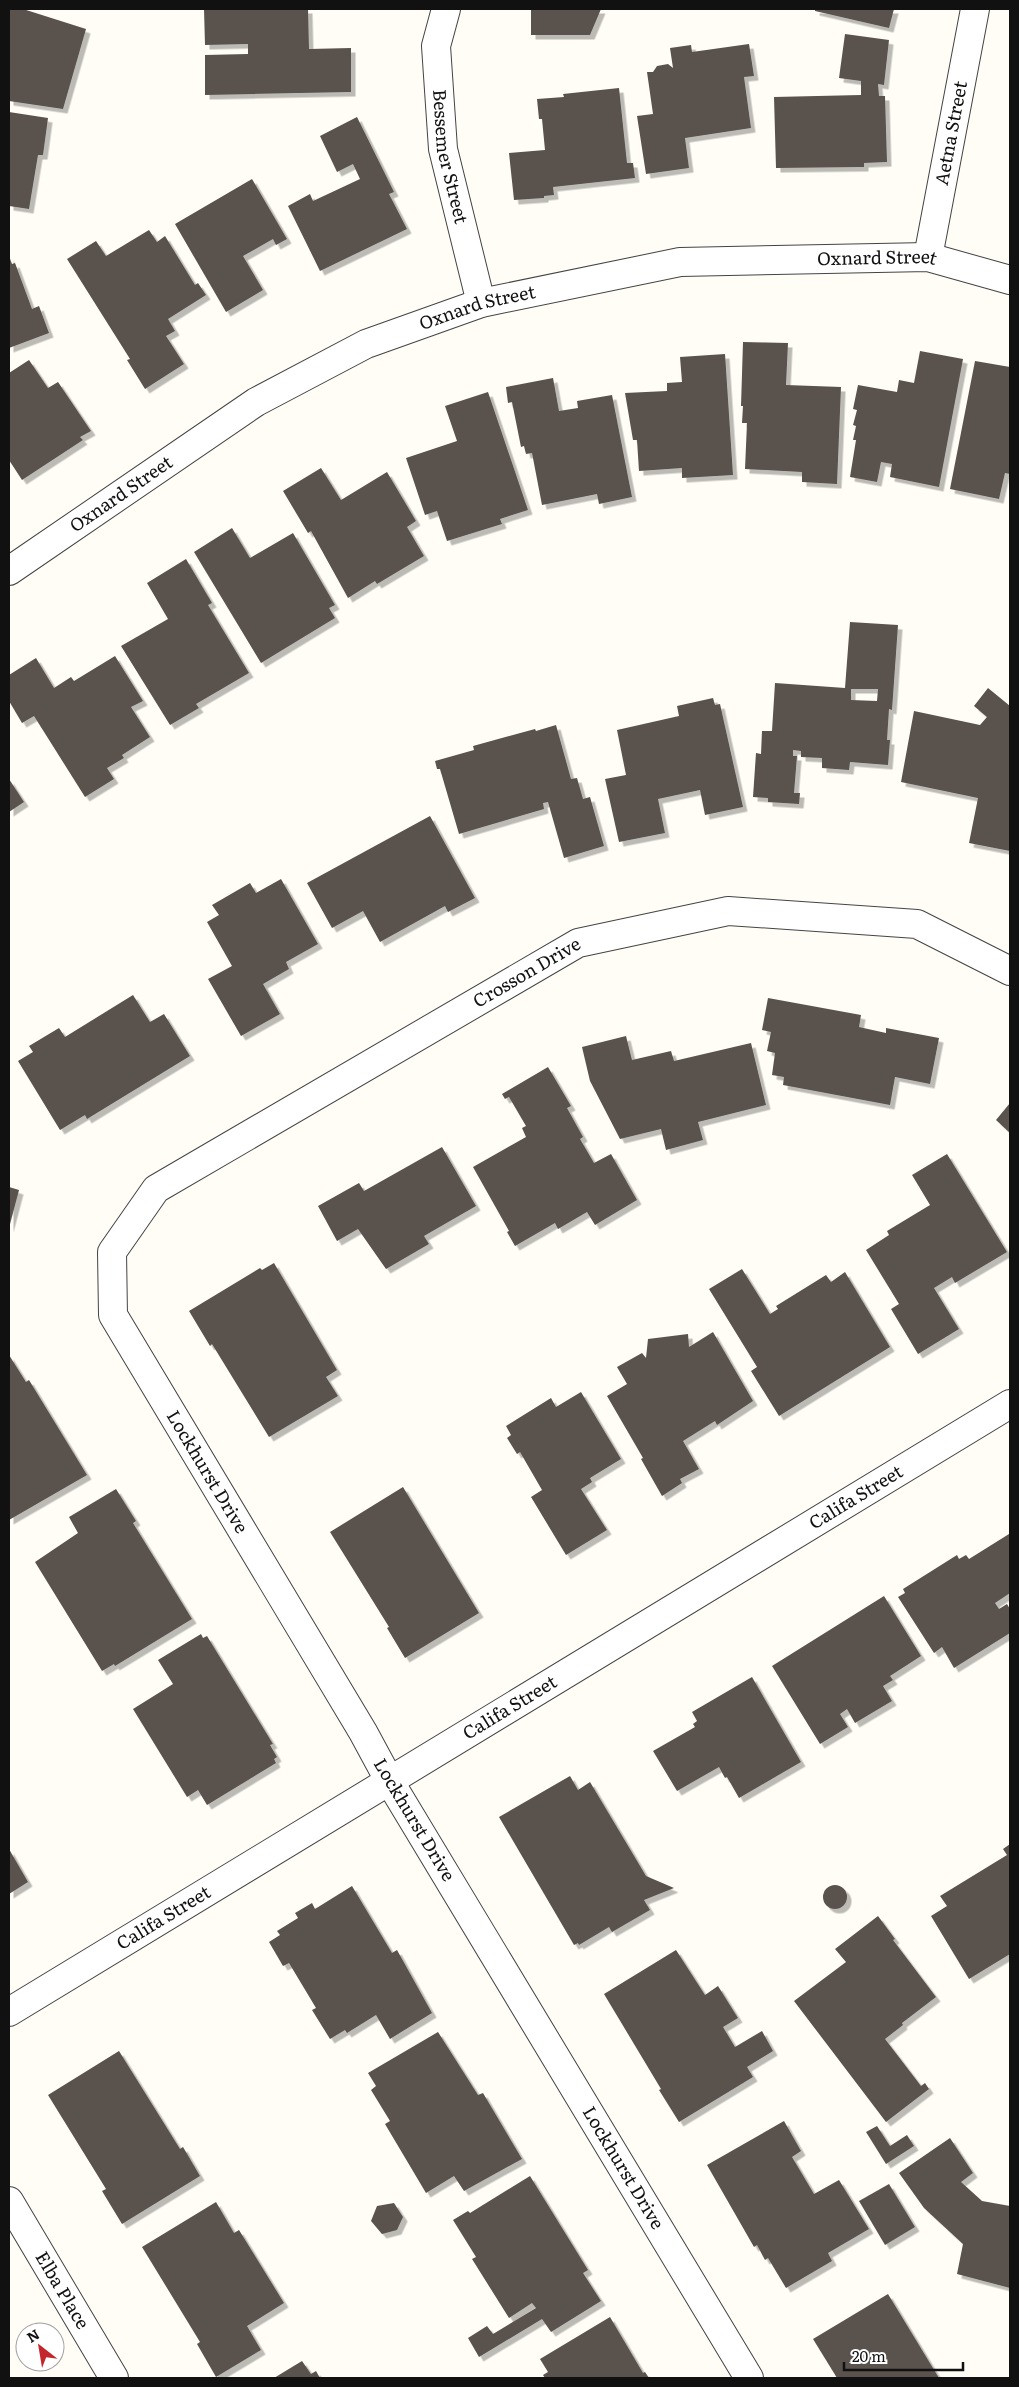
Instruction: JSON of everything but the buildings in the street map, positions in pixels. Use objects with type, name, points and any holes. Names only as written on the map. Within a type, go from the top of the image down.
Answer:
[{"type":"street","name":"Bessemer Street","points":[[446,9],[436,46],[443,149],[481,303]]},
{"type":"street","name":"Aetna Street","points":[[928,257],[975,9]]},
{"type":"street","name":"Oxnard Street","points":[[9,571],[256,402],[366,344],[481,303],[680,262],[928,257],[1010,280]]},
{"type":"street","name":"Crosson Drive","points":[[112,1252],[156,1189],[578,943],[728,911],[917,924],[1010,970]]},
{"type":"street","name":"Lockhurst Drive","points":[[112,1252],[113,1316],[363,1732],[390,1782],[750,2378]]},
{"type":"street","name":"Califa Street","points":[[9,2012],[1010,1404]]},
{"type":"street","name":"Elba Place","points":[[9,2201],[114,2378]]}]
